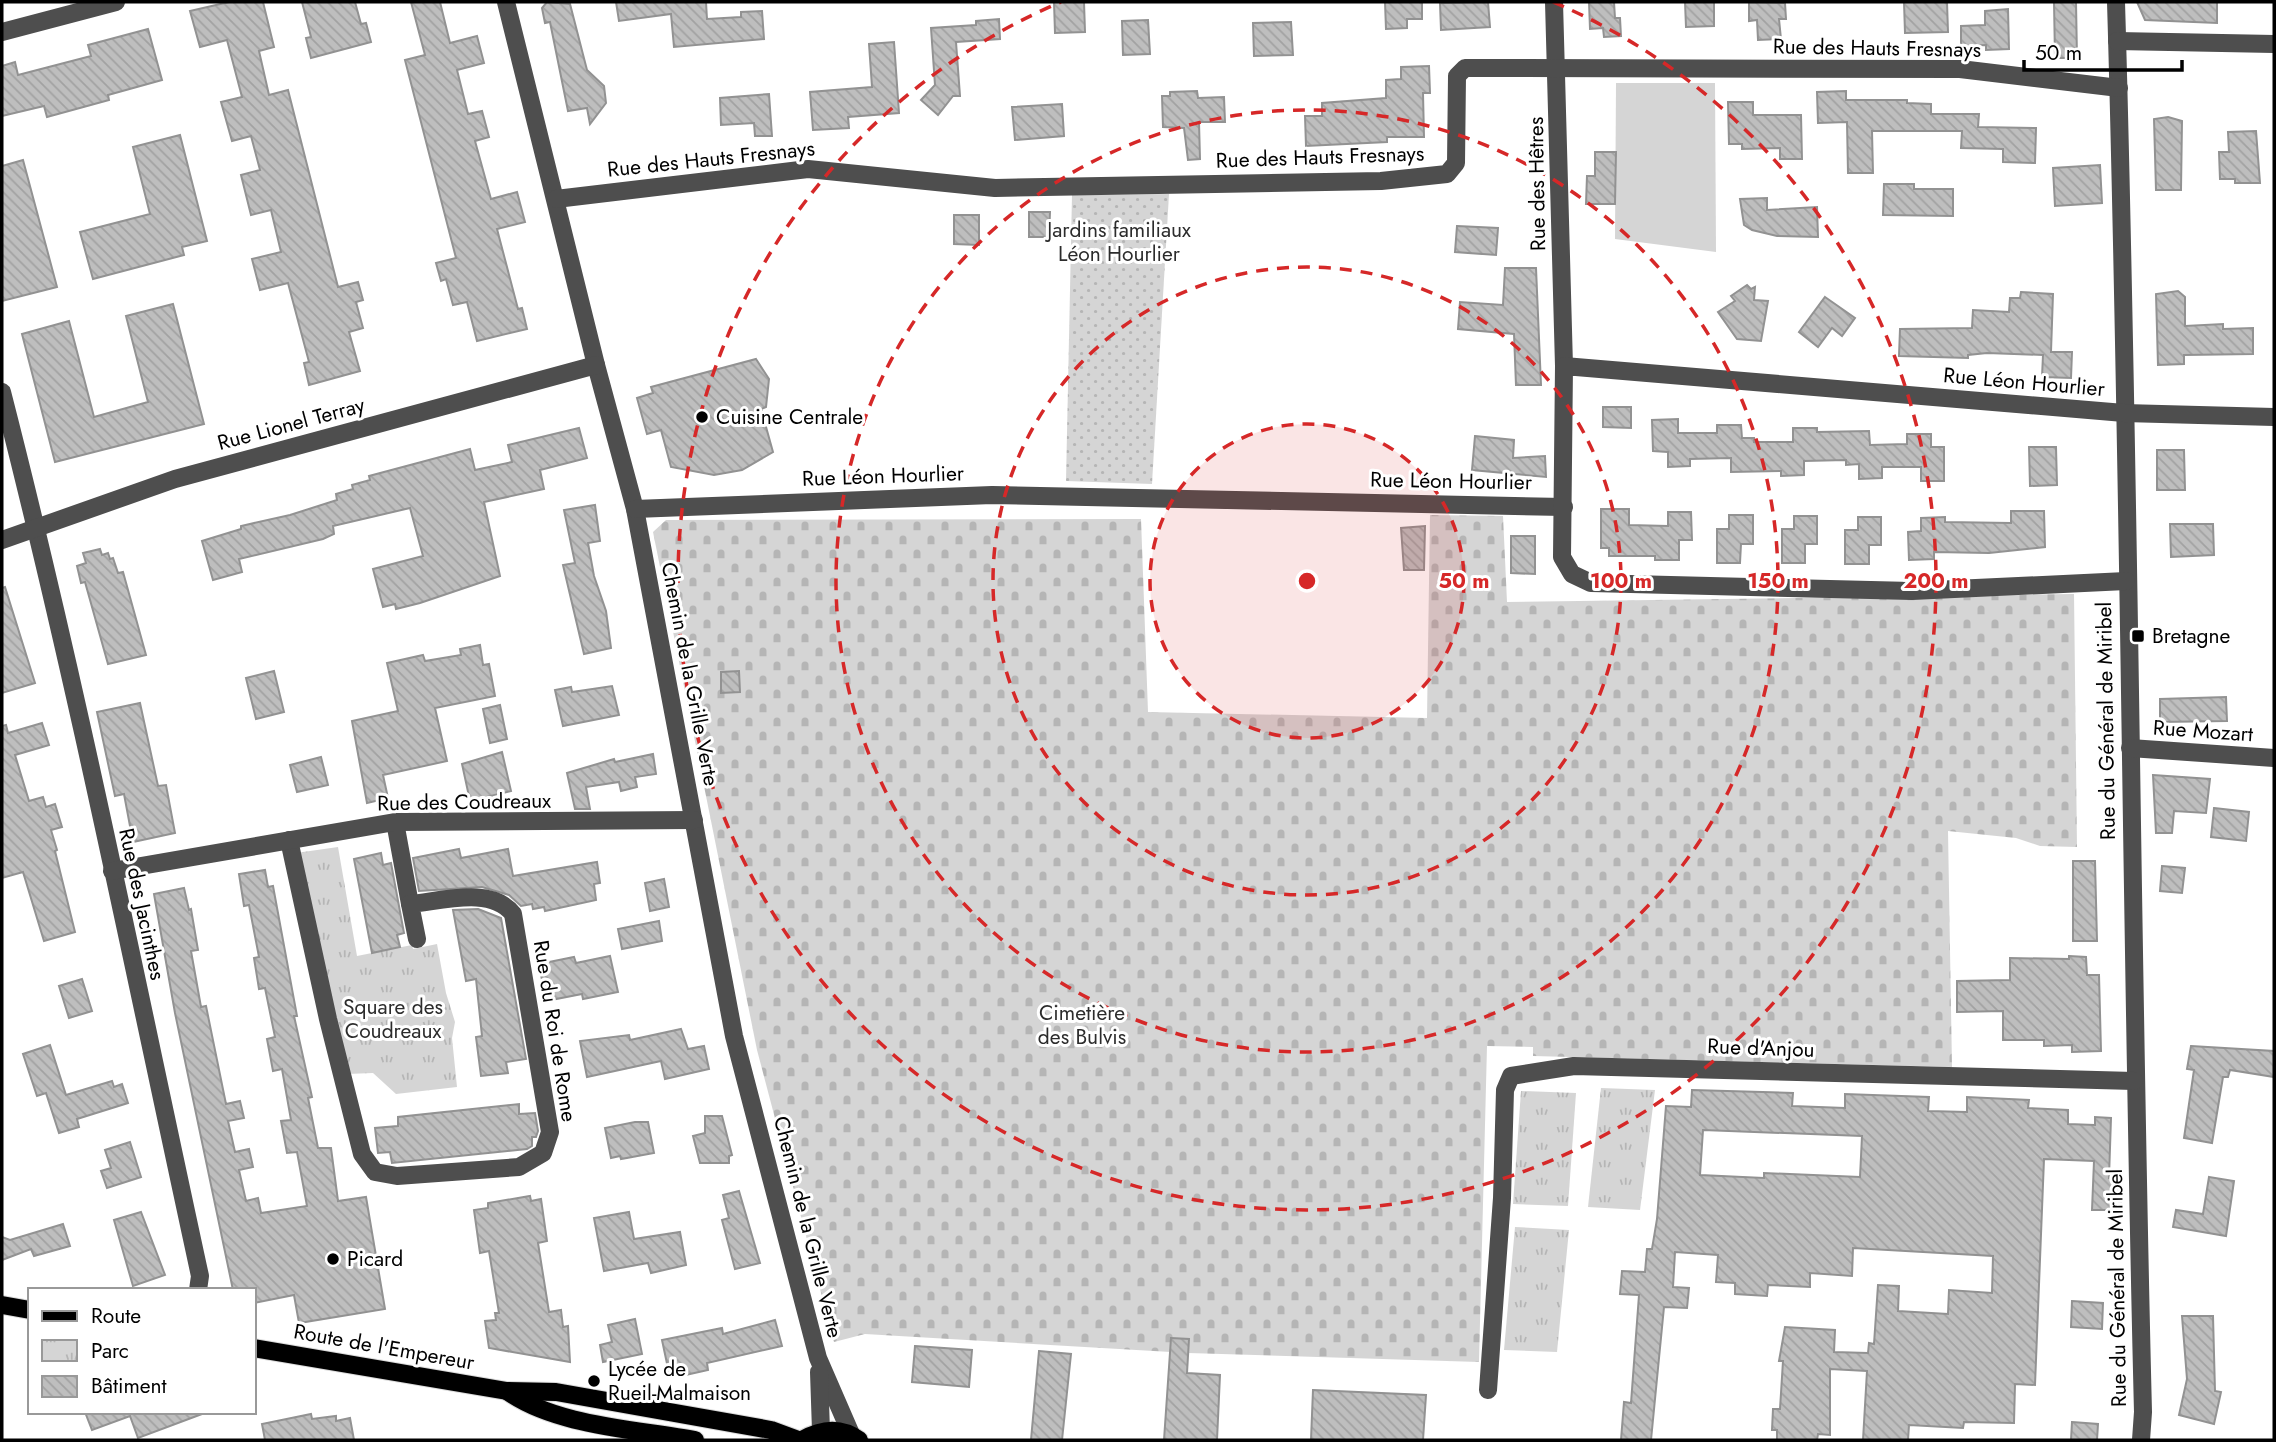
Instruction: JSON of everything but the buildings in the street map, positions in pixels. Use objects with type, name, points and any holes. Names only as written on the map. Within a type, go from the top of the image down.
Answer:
[{"type":"main road","points":[[2,1305],[28,1310]]},
{"type":"main road","name":"Route de l'Empereur","points":[[256,1348],[507,1391],[556,1392],[771,1430],[800,1440]]},
{"type":"main road","name":"Route de l'Empereur","points":[[507,1391],[521,1401],[554,1414],[695,1440]]},
{"type":"main road","points":[[800,1440],[821,1431],[836,1430],[855,1437]]},
{"type":"street","points":[[2,32],[117,2]]},
{"type":"street","name":"Chemin de la Grille Verte","points":[[506,2],[596,365],[635,509],[734,1036],[818,1358],[855,1437]]},
{"type":"street","name":"Rue des Hêtres","points":[[1554,2],[1564,366]]},
{"type":"street","name":"Rue du Général de Miribel","points":[[2116,2],[2141,1440]]},
{"type":"street","points":[[2117,41],[2274,44]]},
{"type":"street","name":"Rue des Hauts Fresnays","points":[[556,199],[808,169],[995,188],[1381,181],[1447,174],[1456,163],[1457,76],[1465,68],[1960,69],[2119,88]]},
{"type":"street","name":"Rue Lionel Terray","points":[[2,540],[175,479],[596,365]]},
{"type":"street","points":[[1564,366],[1562,557],[1572,574],[1591,583],[1912,591],[2126,581]]},
{"type":"street","name":"Rue Léon Hourlier","points":[[1564,366],[2124,414],[2274,416]]},
{"type":"street","name":"Rue des Jacinthes","points":[[2,392],[37,528],[200,1276],[198,1288]]},
{"type":"street","name":"Rue Léon Hourlier","points":[[635,509],[992,495],[1564,507]]},
{"type":"street","name":"Rue Mozart","points":[[2130,748],[2274,758]]},
{"type":"street","name":"Rue des Coudreaux","points":[[112,871],[395,822],[694,820]]},
{"type":"street","points":[[395,822],[417,939]]},
{"type":"street","name":"Rue du Roi de Rome","points":[[289,840],[328,1018],[362,1154],[375,1172],[397,1176],[519,1167],[542,1153],[550,1132],[513,914],[505,903],[488,897],[410,904]]},
{"type":"street","name":"Rue d'Anjou","points":[[1488,1390],[1502,1198],[1505,1090],[1511,1076],[1574,1066],[2134,1081]]},
{"type":"street","name":"Chemin de la Grille Verte","points":[[818,1358],[821,1431]]},
{"type":"green space","points":[[1616,83],[1715,83],[1716,252],[1615,239]]},
{"type":"green space","name":"Jardins familiaux Léon Hourlier","points":[[1169,194],[1152,484],[1066,481],[1072,195]]},
{"type":"green space","name":"Cimetière des Bulvis","points":[[1430,515],[1503,516],[1507,602],[2074,594],[2077,847],[2040,846],[2016,838],[1948,831],[1952,1067],[1533,1056],[1533,1047],[1487,1046],[1479,1362],[1188,1353],[865,1334],[834,1342],[757,1050],[653,532],[666,520],[1141,519],[1148,712],[1427,718]]},
{"type":"green space","name":"Square des Coudreaux","points":[[338,847],[357,956],[412,945],[413,949],[437,944],[446,993],[455,1022],[452,1038],[457,1087],[396,1094],[373,1073],[347,1074],[296,853]]},
{"type":"green space","points":[[1601,1088],[1655,1090],[1640,1210],[1588,1207]]},
{"type":"green space","points":[[1521,1091],[1576,1093],[1568,1206],[1513,1204]]},
{"type":"green space","points":[[1515,1227],[1569,1230],[1557,1352],[1504,1350]]},
{"type":"place","name":"Cuisine Centrale","points":[[702,417]]},
{"type":"place","name":"Bretagne","points":[[2138,636]]},
{"type":"place","name":"Picard","points":[[333,1259]]},
{"type":"place","name":"Lycée de Rueil-Malmaison","points":[[594,1381]]}]
